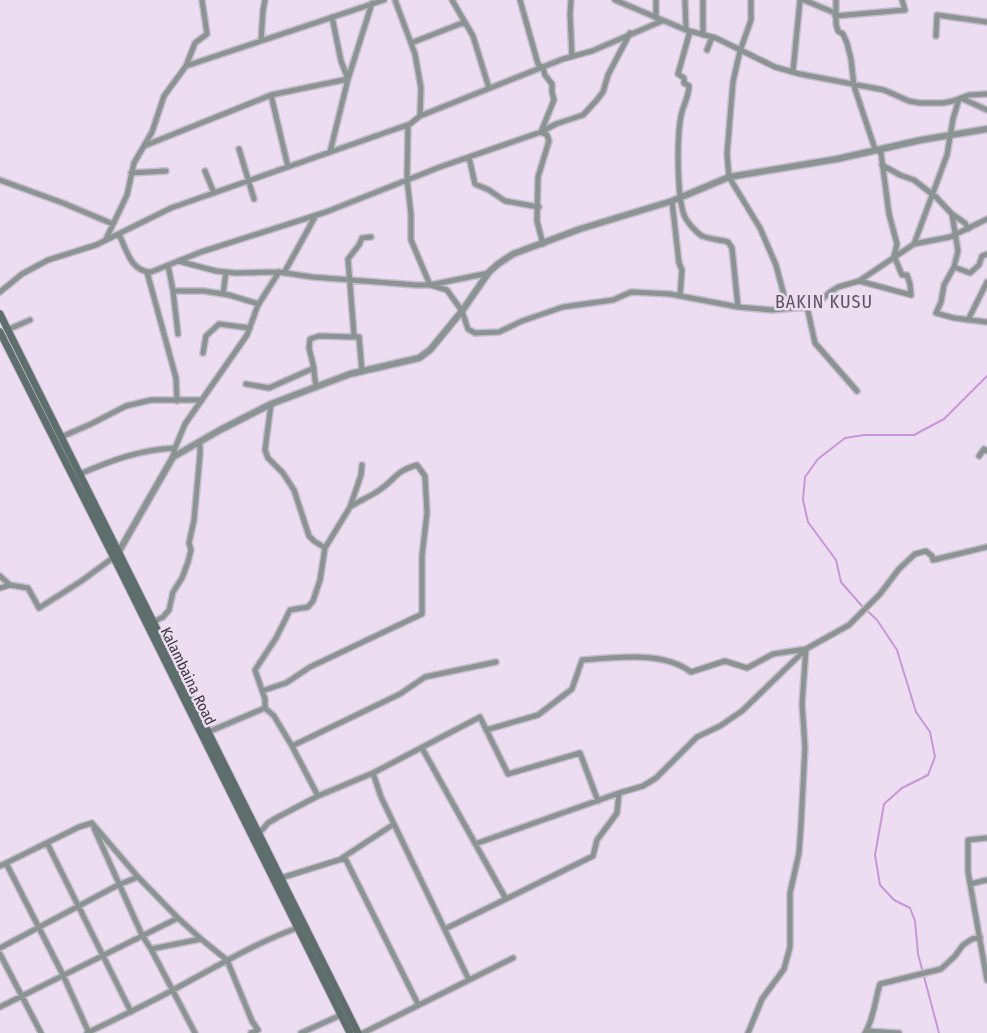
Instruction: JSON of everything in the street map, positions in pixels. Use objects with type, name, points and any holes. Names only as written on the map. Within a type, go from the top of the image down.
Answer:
[{"type":"main road","points":[[0,314],[3,329],[80,474],[116,555],[153,622],[358,1033]]},
{"type":"main road","name":"Kalambaina Road","points":[[3,329],[350,1033]]},
{"type":"street","points":[[105,240],[127,195],[134,163],[152,132],[164,96],[186,66],[195,43],[207,34],[202,0]]},
{"type":"street","points":[[261,41],[265,0]]},
{"type":"street","points":[[186,66],[384,0]]},
{"type":"street","points":[[395,0],[415,54],[421,88],[420,116]]},
{"type":"street","points":[[452,0],[473,36],[488,88]]},
{"type":"street","points":[[520,0],[538,64],[543,68],[544,75],[552,84],[554,100],[540,132]]},
{"type":"street","points":[[571,0],[572,56]]},
{"type":"street","points":[[615,0],[688,31],[712,37],[775,67],[854,86],[884,90],[909,101],[942,103],[969,95],[987,94]]},
{"type":"street","points":[[656,0],[659,19]]},
{"type":"street","points":[[685,0],[688,31],[678,74],[684,78],[684,83],[689,86],[689,95],[681,113],[677,140],[680,198],[686,218],[702,236],[728,242],[732,248],[738,306]]},
{"type":"street","points":[[703,0],[703,35]]},
{"type":"street","points":[[751,0],[751,20],[740,51],[733,82],[727,154],[729,177],[760,228],[776,265],[786,303],[790,308]]},
{"type":"street","points":[[793,71],[802,0],[835,15],[905,10],[902,0]]},
{"type":"street","points":[[836,0],[835,15],[838,31],[843,34],[852,59],[854,86],[875,149],[880,153],[889,214],[897,244],[894,256],[902,275],[907,275],[911,295],[858,281]]},
{"type":"street","points":[[330,152],[348,79],[372,3]]},
{"type":"street","points":[[936,36],[937,15],[987,22]]},
{"type":"street","points":[[332,17],[341,61],[348,79]]},
{"type":"street","points":[[0,292],[34,266],[87,248],[171,208],[408,125],[420,116],[488,88],[592,50],[659,19]]},
{"type":"street","points":[[411,43],[465,22]]},
{"type":"street","points":[[147,272],[201,252],[317,215],[583,115],[603,92],[608,75],[630,33]]},
{"type":"street","points":[[707,50],[712,37]]},
{"type":"street","points":[[144,146],[271,95],[348,79]]},
{"type":"street","points":[[271,95],[288,167]]},
{"type":"street","points":[[960,98],[987,110]]},
{"type":"street","points":[[914,244],[947,155],[950,134],[960,98]]},
{"type":"street","points":[[408,125],[407,180],[411,214],[411,240],[430,285]]},
{"type":"street","points":[[173,456],[270,404],[350,374],[419,358],[430,350],[462,311],[489,272],[513,254],[580,230],[672,201],[729,177],[837,158],[950,134],[987,129]]},
{"type":"street","points":[[540,132],[546,135],[549,141],[538,177],[539,207],[537,221],[543,244]]},
{"type":"street","points":[[239,149],[254,200]]},
{"type":"street","points":[[469,157],[476,184],[505,201],[539,207]]},
{"type":"street","points":[[882,165],[914,180],[965,223],[968,229]]},
{"type":"street","points":[[131,174],[166,171]]},
{"type":"street","points":[[205,171],[214,193]]},
{"type":"street","points":[[0,180],[113,224]]},
{"type":"street","points":[[672,201],[679,262],[682,270],[680,296]]},
{"type":"street","points":[[952,214],[958,251],[954,267],[944,285],[941,302],[936,313],[987,322]]},
{"type":"street","points":[[0,588],[10,585],[28,588],[39,608],[80,582],[116,555],[173,456],[185,424],[233,356],[250,328],[259,304],[282,273],[317,215]]},
{"type":"street","points":[[177,261],[226,272],[282,273],[430,285],[447,290],[462,311],[468,329],[475,333],[486,334],[499,332],[522,321],[563,307],[612,300],[631,292],[670,294],[772,310],[807,307],[820,301],[838,287],[858,281],[914,244],[935,241],[955,235],[987,220]]},
{"type":"street","points":[[119,234],[134,265],[147,272],[176,378],[177,401]]},
{"type":"street","points":[[355,337],[348,259],[362,238],[371,237]]},
{"type":"street","points":[[954,267],[970,273],[979,265],[982,256],[987,254]]},
{"type":"street","points":[[168,265],[178,334]]},
{"type":"street","points":[[223,294],[226,272]]},
{"type":"street","points":[[430,285],[489,272]]},
{"type":"street","points":[[968,320],[987,282]]},
{"type":"street","points":[[173,292],[204,291],[259,304]]},
{"type":"street","points":[[807,307],[815,343],[857,391]]},
{"type":"street","points":[[3,329],[30,320]]},
{"type":"street","points":[[203,354],[206,336],[219,324],[250,328]]},
{"type":"street","points":[[316,387],[309,348],[310,339],[319,336],[358,337],[362,371]]},
{"type":"street","points":[[246,384],[269,388],[314,368]]},
{"type":"street","points":[[61,437],[126,406],[152,400],[202,400]]},
{"type":"street","points":[[270,404],[265,450],[268,458],[283,474],[294,490],[309,536],[325,548]]},
{"type":"street","points":[[153,622],[163,617],[169,610],[173,592],[182,578],[191,550],[189,544],[194,520],[200,454],[200,446],[197,442]]},
{"type":"street","points":[[80,474],[114,459],[152,449],[175,448]]},
{"type":"street","points":[[979,456],[984,449],[987,451]]},
{"type":"street","points":[[318,796],[274,716],[265,708],[265,698],[255,670],[276,638],[290,610],[308,607],[313,601],[320,580],[325,548],[350,507],[361,475],[362,465]]},
{"type":"street","points":[[262,691],[286,683],[310,667],[422,614],[422,556],[427,513],[425,476],[417,465],[406,468],[396,474],[378,491],[350,507]]},
{"type":"street","points":[[475,844],[643,786],[656,778],[697,737],[720,726],[742,711],[806,649],[849,625],[880,594],[899,569],[915,554],[926,551],[932,556],[933,560],[987,547]]},
{"type":"street","points":[[0,576],[10,585]]},
{"type":"street","points":[[486,730],[538,715],[572,689],[582,660],[642,656],[682,665],[691,672],[725,660],[747,668],[773,654],[806,649]]},
{"type":"street","points":[[748,1033],[762,999],[784,968],[790,947],[790,893],[800,853],[805,747],[802,704],[806,649]]},
{"type":"street","points":[[292,746],[400,694],[426,677],[496,662]]},
{"type":"street","points":[[208,732],[265,708]]},
{"type":"street","points":[[258,831],[278,817],[318,796],[373,773],[480,717],[508,774],[580,753],[598,800]]},
{"type":"street","points":[[422,748],[506,899]]},
{"type":"street","points":[[373,773],[381,797],[469,980]]},
{"type":"street","points":[[445,929],[593,856],[597,840],[617,813],[619,793]]},
{"type":"street","points":[[0,866],[79,827],[92,823]]},
{"type":"street","points":[[92,823],[138,877],[178,918],[200,939],[227,960],[252,1021],[258,1030],[251,1033]]},
{"type":"street","points":[[92,823],[118,886],[142,936],[151,949],[195,1033]]},
{"type":"street","points":[[281,878],[342,858],[394,824]]},
{"type":"street","points":[[987,838],[968,840],[968,872],[987,980]]},
{"type":"street","points":[[47,843],[131,1012]]},
{"type":"street","points":[[342,858],[345,858],[418,1004]]},
{"type":"street","points":[[6,863],[63,975],[89,1033],[271,937],[297,928]]},
{"type":"street","points":[[0,948],[138,877]]},
{"type":"street","points":[[970,884],[987,880]]},
{"type":"street","points":[[0,1007],[178,918]]},
{"type":"street","points":[[899,1033],[866,1032],[880,984],[942,969],[956,956],[963,945],[972,939],[980,938]]},
{"type":"street","points":[[151,949],[200,939]]},
{"type":"street","points":[[0,954],[41,1033]]},
{"type":"street","points":[[363,1033],[513,958]]},
{"type":"street","points":[[301,1033],[341,1015]]},
{"type":"waterway","points":[[939,1033],[918,954],[915,921],[910,908],[894,900],[880,885],[875,855],[884,804],[902,788],[928,775],[935,757],[930,732],[916,712],[897,650],[877,620],[841,582],[836,560],[808,522],[803,500],[805,477],[818,459],[845,438],[864,435],[914,435],[944,419],[987,376]]},
{"type":"district","name":"BAKIN KUSU","points":[[824,302]]}]
